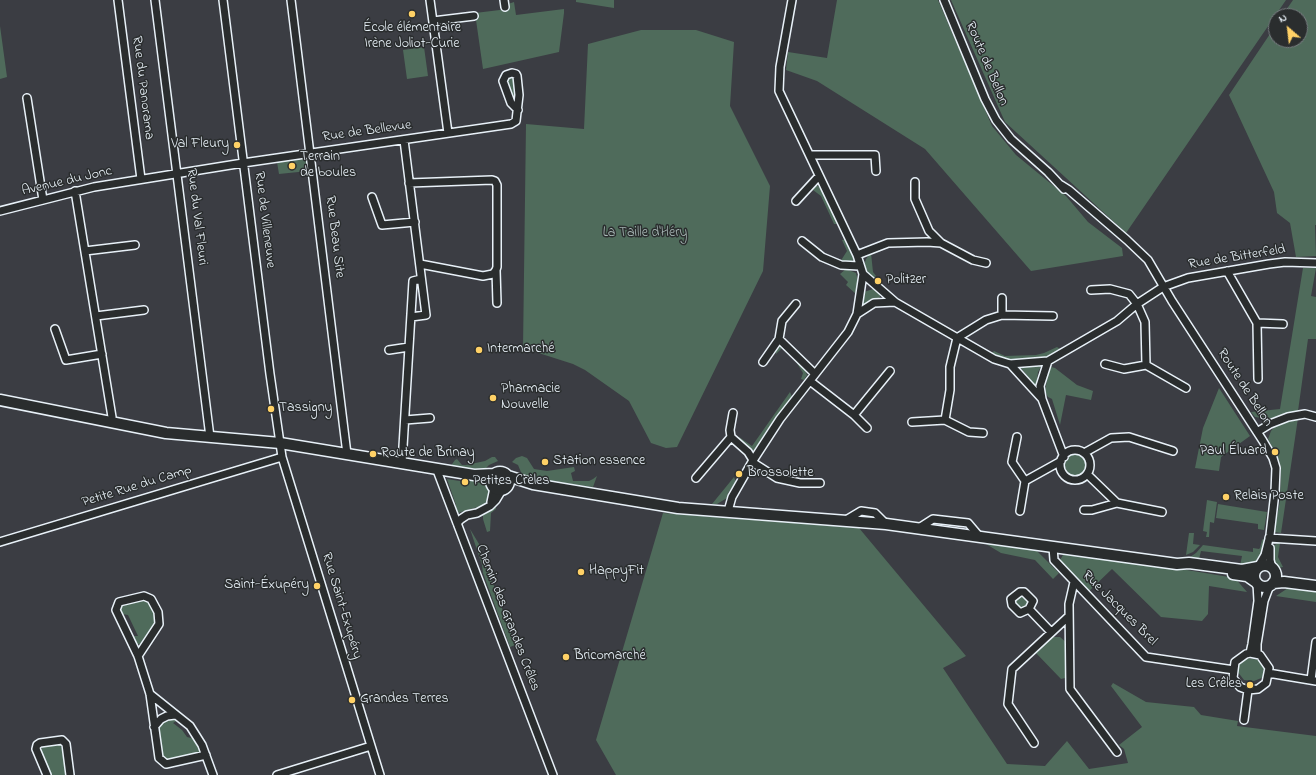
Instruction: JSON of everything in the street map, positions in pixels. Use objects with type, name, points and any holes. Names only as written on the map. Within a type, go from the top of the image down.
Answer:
[{"type":"main road","points":[[0,400],[166,433],[280,443],[474,475],[498,484],[533,484]]},
{"type":"main road","points":[[498,484],[498,472],[503,472],[508,476],[533,484],[678,508],[846,520],[919,528],[1177,564],[1242,575],[1263,586],[1284,582],[1316,586]]},
{"type":"main road","points":[[498,484],[510,481],[508,476]]},
{"type":"main road","points":[[1177,564],[1189,563],[1242,570],[1264,565],[1285,576],[1316,582]]},
{"type":"main road","points":[[1257,583],[1254,573],[1258,567]]},
{"type":"main road","points":[[1271,584],[1276,578],[1274,569]]},
{"type":"street","name":"Rue du Panorama","points":[[118,0],[141,179]]},
{"type":"street","name":"Rue du Val Fleuri","points":[[156,0],[210,437]]},
{"type":"street","name":"Rue de Villeneuve","points":[[223,0],[280,443]]},
{"type":"street","name":"Rue Beau Site","points":[[291,0],[347,454]]},
{"type":"street","points":[[430,0],[448,133]]},
{"type":"street","points":[[792,0],[780,67],[779,92],[857,254],[859,266],[863,274],[895,302],[994,359],[1010,364],[1029,364],[1048,361],[1040,386],[1042,399],[1062,459],[1062,471],[1069,478],[1079,479],[1087,474],[1090,465],[1087,456],[1084,453],[1080,451],[1072,451],[1062,459],[1025,482]]},
{"type":"street","name":"Route de Bellon","points":[[944,0],[985,99],[996,120],[1011,139],[1048,172],[1067,192],[1133,250],[1148,260],[1163,287],[1273,458],[1276,468],[1276,492],[1269,540],[1265,555],[1258,567]]},
{"type":"street","points":[[433,21],[474,16]]},
{"type":"street","points":[[27,98],[43,200]]},
{"type":"street","name":"Rue de Bellevue","points":[[141,179],[502,126],[512,124],[516,121],[518,110]]},
{"type":"street","points":[[404,140],[426,315],[411,318]]},
{"type":"street","points":[[810,155],[875,155],[876,171]]},
{"type":"street","points":[[796,201],[819,176]]},
{"type":"street","name":"Avenue du Jonc","points":[[0,211],[75,191],[141,179]]},
{"type":"street","points":[[409,183],[495,180],[497,185],[497,303]]},
{"type":"street","points":[[914,182],[915,199],[929,231],[941,243],[973,260],[986,263]]},
{"type":"street","points":[[75,191],[112,417],[111,422]]},
{"type":"street","points":[[372,197],[382,225],[415,222]]},
{"type":"street","points":[[927,242],[929,231]]},
{"type":"street","points":[[802,241],[822,258],[841,265],[859,266]]},
{"type":"street","points":[[857,254],[888,243],[941,243]]},
{"type":"street","points":[[85,252],[135,245]]},
{"type":"street","name":"Rue de Bitterfeld","points":[[1048,361],[1117,321],[1137,304],[1163,287],[1188,278],[1227,271],[1285,262],[1316,263]]},
{"type":"street","points":[[420,264],[483,276],[493,274],[496,270]]},
{"type":"street","points":[[1227,271],[1257,323],[1258,379]]},
{"type":"street","points":[[728,511],[732,497],[780,419],[848,332],[857,314],[863,274]]},
{"type":"street","points":[[402,463],[413,281],[421,279]]},
{"type":"street","points":[[1091,290],[1110,289],[1129,294],[1137,304],[1146,322],[1146,366]]},
{"type":"street","points":[[1002,298],[1002,314]]},
{"type":"street","points":[[857,314],[874,303],[895,302]]},
{"type":"street","points":[[763,362],[779,339],[782,321],[796,304]]},
{"type":"street","points":[[96,316],[144,310]]},
{"type":"street","points":[[945,420],[950,390],[950,367],[957,338],[986,320],[1002,314],[1054,316]]},
{"type":"street","points":[[1257,323],[1283,324]]},
{"type":"street","points":[[55,329],[66,360],[102,354]]},
{"type":"street","points":[[779,339],[815,374]]},
{"type":"street","points":[[389,350],[409,347]]},
{"type":"street","points":[[1010,364],[1042,399]]},
{"type":"street","points":[[1105,364],[1124,369],[1146,366],[1186,388]]},
{"type":"street","points":[[854,415],[890,371]]},
{"type":"street","points":[[810,381],[854,415],[867,428]]},
{"type":"street","points":[[733,413],[730,430],[731,437],[748,452],[753,461],[777,478],[800,483],[820,483]]},
{"type":"street","points":[[1257,432],[1270,424],[1288,417],[1305,414],[1316,417]]},
{"type":"street","points":[[405,420],[430,418]]},
{"type":"street","points":[[912,422],[945,420],[969,432],[983,433]]},
{"type":"street","points":[[696,478],[731,437]]},
{"type":"street","points":[[1017,437],[1012,462],[1025,482],[1020,511]]},
{"type":"street","points":[[1084,453],[1111,438],[1129,437],[1173,451]]},
{"type":"street","name":"Rue Saint-Exupéry","points":[[280,443],[282,457],[380,775]]},
{"type":"street","name":"Petite Rue du Camp","points":[[0,542],[282,457]]},
{"type":"street","name":"Chemin des Grandes Crêles","points":[[438,469],[438,473],[457,524],[553,775]]},
{"type":"street","points":[[1087,474],[1117,504]]},
{"type":"street","points":[[457,524],[467,515],[477,513],[490,506],[496,500],[498,484]]},
{"type":"street","points":[[1084,510],[1092,510],[1117,504],[1162,512]]},
{"type":"street","points":[[1269,540],[1316,541]]},
{"type":"street","name":"Route de Bellon","points":[[1269,540],[1270,560],[1274,569]]},
{"type":"street","name":"Rue Jacques Brel","points":[[1054,547],[1054,560],[1146,657],[1234,670]]},
{"type":"street","points":[[1074,582],[1069,604],[1070,689],[1118,752]]},
{"type":"street","points":[[1253,653],[1252,644],[1258,601],[1257,583]]},
{"type":"street","points":[[1253,653],[1257,644],[1264,601],[1271,584]]},
{"type":"street","points":[[138,656],[159,624],[158,612],[151,598],[144,596],[119,602],[116,610],[138,656],[150,694],[159,758],[166,764],[206,755]]},
{"type":"street","points":[[1029,609],[1051,632]]},
{"type":"street","points":[[1034,743],[1008,704],[1012,669],[1069,616]]},
{"type":"street","points":[[1268,673],[1313,680],[1316,642]]},
{"type":"street","points":[[1253,653],[1260,655],[1269,668],[1266,682],[1258,689],[1248,690],[1240,687],[1233,678],[1234,670],[1236,662],[1246,654],[1253,653]]},
{"type":"street","points":[[1244,720],[1248,690]]},
{"type":"street","points":[[150,694],[190,726],[202,744],[213,775]]},
{"type":"street","points":[[154,727],[161,719],[167,716],[175,715]]},
{"type":"street","points":[[46,775],[36,749],[40,743],[62,740],[66,744],[70,775]]},
{"type":"street","points":[[277,775],[371,746]]},
{"type":"green space","points":[[576,0],[614,0],[614,8],[576,2]]},
{"type":"green space","points":[[837,0],[938,0],[992,126],[1016,155],[1066,196],[1088,222],[1122,248],[1123,256],[1031,271],[925,149],[817,81],[786,70],[788,52],[827,58]]},
{"type":"green space","points":[[951,0],[1286,0],[1281,8],[1268,8],[1268,26],[1126,233],[1005,122]]},
{"type":"green space","points":[[1293,0],[1316,0],[1316,256],[1296,257],[1290,223],[1277,213],[1274,192],[1229,95],[1268,37],[1268,48],[1308,48],[1308,8],[1288,8]]},
{"type":"green space","points":[[514,2],[516,15],[564,9],[559,52],[483,69],[475,13],[508,9],[508,4]]},
{"type":"green space","points":[[0,26],[7,77],[0,79]]},
{"type":"green space","name":"La Taille d'Héry","points":[[641,30],[696,30],[734,42],[730,106],[770,186],[763,271],[677,447],[666,448],[651,443],[629,401],[585,370],[573,364],[523,348],[526,124],[584,129],[588,44]]},
{"type":"green space","points":[[424,47],[428,76],[407,79],[403,50]]},
{"type":"green space","points":[[507,78],[514,78],[517,101],[514,102],[507,83]]},
{"type":"green space","name":"Terrain de boules","points":[[303,159],[307,161],[308,171],[279,174],[277,162]]},
{"type":"green space","points":[[815,186],[822,189],[838,224],[834,224],[821,196],[813,190]]},
{"type":"green space","points":[[846,239],[854,258],[851,263],[840,262],[847,251],[842,240]]},
{"type":"green space","points":[[871,253],[873,272],[876,276],[872,279],[864,266],[866,259]]},
{"type":"green space","points":[[1303,268],[1316,268],[1311,296],[1316,297],[1316,339],[1308,339],[1298,411],[1268,419],[1255,417],[1251,412],[1280,409]]},
{"type":"green space","points":[[846,269],[856,273],[857,295],[846,285],[848,282],[840,274]]},
{"type":"green space","points":[[873,289],[880,292],[880,297],[862,307],[864,292]]},
{"type":"green space","points":[[781,346],[793,356],[805,370],[807,375],[804,380],[801,379],[803,373],[793,357],[782,348],[776,354],[776,347]]},
{"type":"green space","points":[[1057,347],[1062,350],[1045,359],[1011,361],[1000,359],[991,354],[994,351],[1005,356],[1036,355]]},
{"type":"green space","points":[[1042,365],[1038,372],[1036,386],[1020,367]]},
{"type":"green space","points":[[1051,367],[1055,368],[1077,385],[1093,391],[1091,400],[1066,395],[1060,425],[1052,399],[1048,397],[1045,391]]},
{"type":"green space","points":[[1219,388],[1250,436],[1221,457],[1219,471],[1195,468],[1203,428]]},
{"type":"green space","points":[[790,392],[792,397],[754,451],[738,440],[739,437],[752,446]]},
{"type":"green space","points":[[1298,418],[1281,533],[1274,532],[1280,501],[1281,468],[1279,460],[1268,439],[1275,426]]},
{"type":"green space","points":[[1076,454],[1084,457],[1087,465],[1084,473],[1076,476],[1068,473],[1065,465],[1068,457]]},
{"type":"green space","points":[[522,456],[527,458],[534,469],[547,471],[574,467],[575,471],[571,473],[573,481],[589,481],[597,476],[593,487],[523,477],[518,465],[512,462],[516,458]]},
{"type":"green space","points":[[495,457],[498,461],[489,465],[484,470],[450,467],[457,459],[462,465],[466,465],[485,461]]},
{"type":"green space","points":[[734,477],[736,482],[728,493],[727,498],[717,504],[712,504]]},
{"type":"green space","points":[[447,479],[466,482],[471,480],[487,485],[491,494],[484,505],[458,513],[455,508],[456,505]]},
{"type":"green space","points":[[1207,500],[1217,502],[1214,523],[1210,522],[1209,537],[1206,537],[1207,532],[1203,531]]},
{"type":"green space","points":[[1218,504],[1267,512],[1264,530],[1258,529],[1258,524],[1216,518]]},
{"type":"green space","points":[[496,507],[496,509],[491,513],[490,531],[487,532],[483,515]]},
{"type":"green space","points":[[663,513],[859,528],[966,656],[943,668],[1007,764],[1045,766],[1067,741],[1089,769],[1128,763],[1124,749],[1119,745],[1142,727],[1111,686],[1113,683],[1146,702],[1194,707],[1201,715],[1238,721],[1237,726],[1316,736],[1316,775],[616,775],[596,740]]},
{"type":"green space","points":[[470,529],[479,544],[515,645],[510,647],[483,573],[482,565]]},
{"type":"green space","points":[[1189,533],[1194,533],[1193,544],[1200,545],[1193,552],[1186,555]]},
{"type":"green space","points":[[1263,539],[1262,553],[1254,563],[1240,566],[1242,556],[1201,551],[1199,559],[1190,557],[1203,545],[1253,552],[1253,548],[1260,548]]},
{"type":"green space","points":[[1280,543],[1278,557],[1283,567],[1278,568],[1272,555],[1273,546]]},
{"type":"green space","points":[[986,544],[1023,547],[1036,550],[1059,573],[1053,579],[1035,560],[1001,553]]},
{"type":"green space","points":[[1068,553],[1115,558],[1235,578],[1247,592],[1209,586],[1208,614],[1202,621],[1161,617],[1112,569],[1088,592],[1060,563],[1063,555]]},
{"type":"green space","points":[[1291,586],[1316,590],[1316,602],[1276,596]]},
{"type":"green space","points":[[1021,594],[1029,602],[1029,605],[1021,609],[1014,600]]},
{"type":"green space","points":[[147,599],[153,608],[155,627],[142,644],[136,644],[132,636],[138,636],[128,615],[122,614],[120,607],[123,604]]},
{"type":"green space","points":[[1052,637],[1060,637],[1067,643],[1065,678],[1061,679],[1035,652]]},
{"type":"green space","points":[[1247,658],[1259,660],[1266,669],[1264,677],[1254,681],[1244,680],[1237,671],[1237,667]]},
{"type":"green space","points":[[172,718],[178,720],[173,723],[182,730],[187,737],[195,739],[201,750],[199,753],[165,759],[162,755],[157,730],[164,720]]},
{"type":"green space","points":[[61,745],[67,775],[51,775],[41,751],[42,746]]},
{"type":"place","name":"École élémentaire Irène Joliot-Curie","points":[[412,14]]},
{"type":"place","name":"Val Fleury","points":[[237,145]]},
{"type":"place","name":"Terrain de boules","points":[[292,166]]},
{"type":"place","name":"Politzer","points":[[878,281]]},
{"type":"place","name":"Intermarché","points":[[479,350]]},
{"type":"place","name":"Pharmacie Nouvelle","points":[[493,398]]},
{"type":"place","name":"Tassigny","points":[[271,409]]},
{"type":"place","name":"Paul Éluard","points":[[1275,452]]},
{"type":"place","name":"Route de Brinay","points":[[373,454]]},
{"type":"place","name":"Station essence","points":[[545,462]]},
{"type":"place","name":"Brossolette","points":[[739,474]]},
{"type":"place","name":"Petites Crèles","points":[[465,482]]},
{"type":"place","name":"Relais Poste","points":[[1226,497]]},
{"type":"place","name":"HappyFit","points":[[581,572]]},
{"type":"place","name":"Saint-Éxupéry","points":[[317,586]]},
{"type":"place","name":"Bricomarché","points":[[566,657]]},
{"type":"place","name":"Les Crêles","points":[[1250,685]]},
{"type":"place","name":"Grandes Terres","points":[[352,700]]}]
